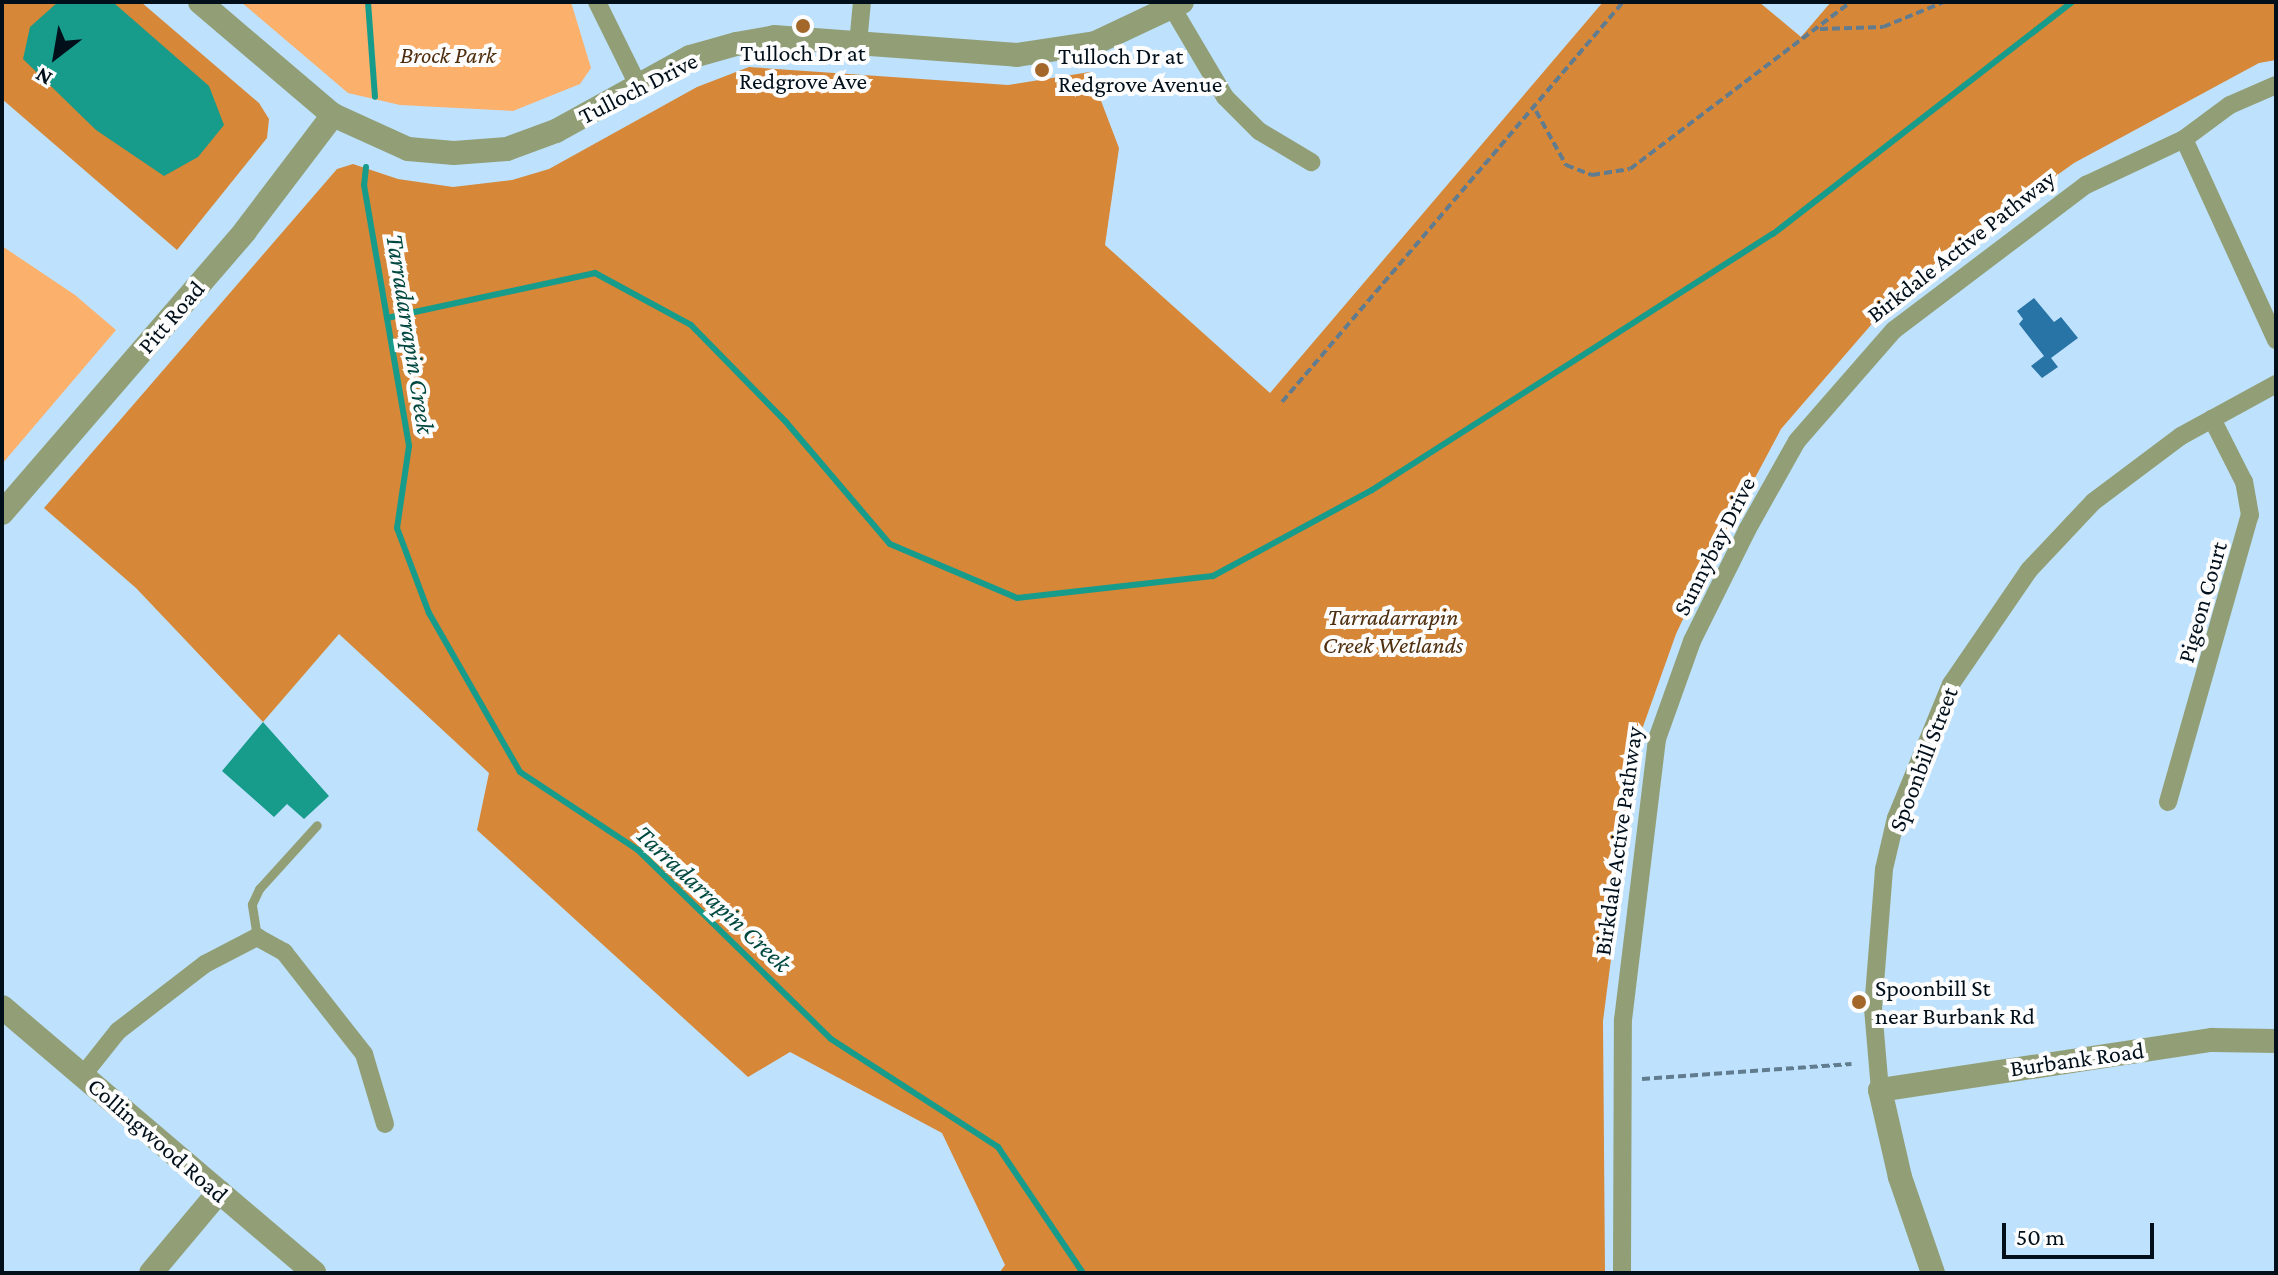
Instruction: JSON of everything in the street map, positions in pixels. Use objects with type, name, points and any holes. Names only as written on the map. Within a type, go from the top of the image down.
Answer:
[{"type":"street","name":"Tulloch Drive","points":[[200,2],[333,115],[408,149],[454,153],[507,149],[556,131],[637,83],[690,57],[761,39],[1017,55],[1095,43],[1178,6]]},
{"type":"street","points":[[597,2],[637,83]]},
{"type":"street","points":[[858,44],[862,2]]},
{"type":"street","points":[[1178,6],[1225,97],[1259,131],[1311,162]]},
{"type":"street","name":"Sunnybay Drive","points":[[1622,1273],[1623,1020],[1657,739],[1692,641],[1797,441],[1894,330],[1991,254],[2086,185],[2184,139],[2230,105],[2276,85]]},
{"type":"street","name":"Pitt Road","points":[[2,513],[245,231],[333,115]]},
{"type":"street","points":[[2184,139],[2276,340]]},
{"type":"street","name":"Spoonbill Street","points":[[1933,1273],[1900,1177],[1880,1090],[1873,1009],[1884,869],[1905,794],[1951,684],[2029,570],[2093,502],[2212,419],[2276,384]]},
{"type":"street","name":"Pigeon Court","points":[[2168,802],[2250,515],[2244,482],[2212,419]]},
{"type":"street","points":[[83,1075],[118,1031],[205,964],[257,937],[284,952],[364,1054],[385,1124]]},
{"type":"street","name":"Collingwood Road","points":[[2,1007],[314,1273]]},
{"type":"street","name":"Burbank Road","points":[[1880,1090],[2212,1040],[2276,1041]]},
{"type":"street","points":[[151,1273],[219,1192]]},
{"type":"lane","points":[[257,937],[252,904],[259,889],[317,825]]},
{"type":"path","points":[[1282,402],[1536,110],[1623,2]]},
{"type":"path","points":[[1536,110],[1566,165],[1592,175],[1630,169],[1820,29],[1851,2]]},
{"type":"path","points":[[1820,29],[1883,27],[1944,2]]},
{"type":"path","points":[[1622,1080],[1851,1064]]},
{"type":"green space","points":[[2,2],[141,2],[259,103],[269,119],[267,138],[177,250],[2,99]]},
{"type":"green space","name":"Brock Park","points":[[241,2],[571,2],[591,68],[580,84],[513,111],[400,105],[348,93]]},
{"type":"green space","name":"Tarradarrapin Creek Wetlands","points":[[1603,2],[1759,2],[1801,37],[1831,2],[2276,2],[2276,60],[2259,63],[2074,163],[1987,225],[1877,318],[1781,429],[1708,566],[1676,634],[1640,735],[1603,1021],[1605,1273],[999,1273],[1005,1265],[942,1133],[790,1052],[748,1077],[477,830],[489,773],[339,634],[263,722],[136,588],[44,508],[337,169],[353,164],[398,179],[453,187],[512,180],[549,169],[697,87],[749,67],[1008,85],[1090,72],[1119,148],[1105,245],[1270,393]]},
{"type":"green space","points":[[2,246],[75,295],[116,330],[2,464]]},
{"type":"shaded area","points":[[58,2],[114,3],[209,86],[224,125],[198,157],[164,176],[96,130],[23,59],[30,27]]},
{"type":"shaded area","points":[[263,722],[329,796],[304,819],[287,804],[274,817],[222,771]]},
{"type":"building","points":[[2034,298],[2054,322],[2061,317],[2078,338],[2051,358],[2058,367],[2042,378],[2031,366],[2044,356],[2019,324],[2023,319],[2017,311]]},
{"type":"waterway","name":"Tarradarrapin Creek","points":[[368,2],[375,97]]},
{"type":"waterway","points":[[387,318],[595,273],[691,325],[786,422],[890,544],[1017,598],[1213,576],[1372,490],[1773,234],[2072,2]]},
{"type":"waterway","name":"Tarradarrapin Creek","points":[[366,167],[364,185],[409,446],[397,528],[429,613],[520,772],[638,850],[831,1039],[998,1147],[1083,1273]]},
{"type":"place","name":"Tulloch Dr at Redgrove Ave","points":[[803,26]]},
{"type":"place","name":"Tulloch Dr at Redgrove Avenue","points":[[1042,70]]},
{"type":"place","name":"Spoonbill St near Burbank Rd","points":[[1859,1002]]}]
